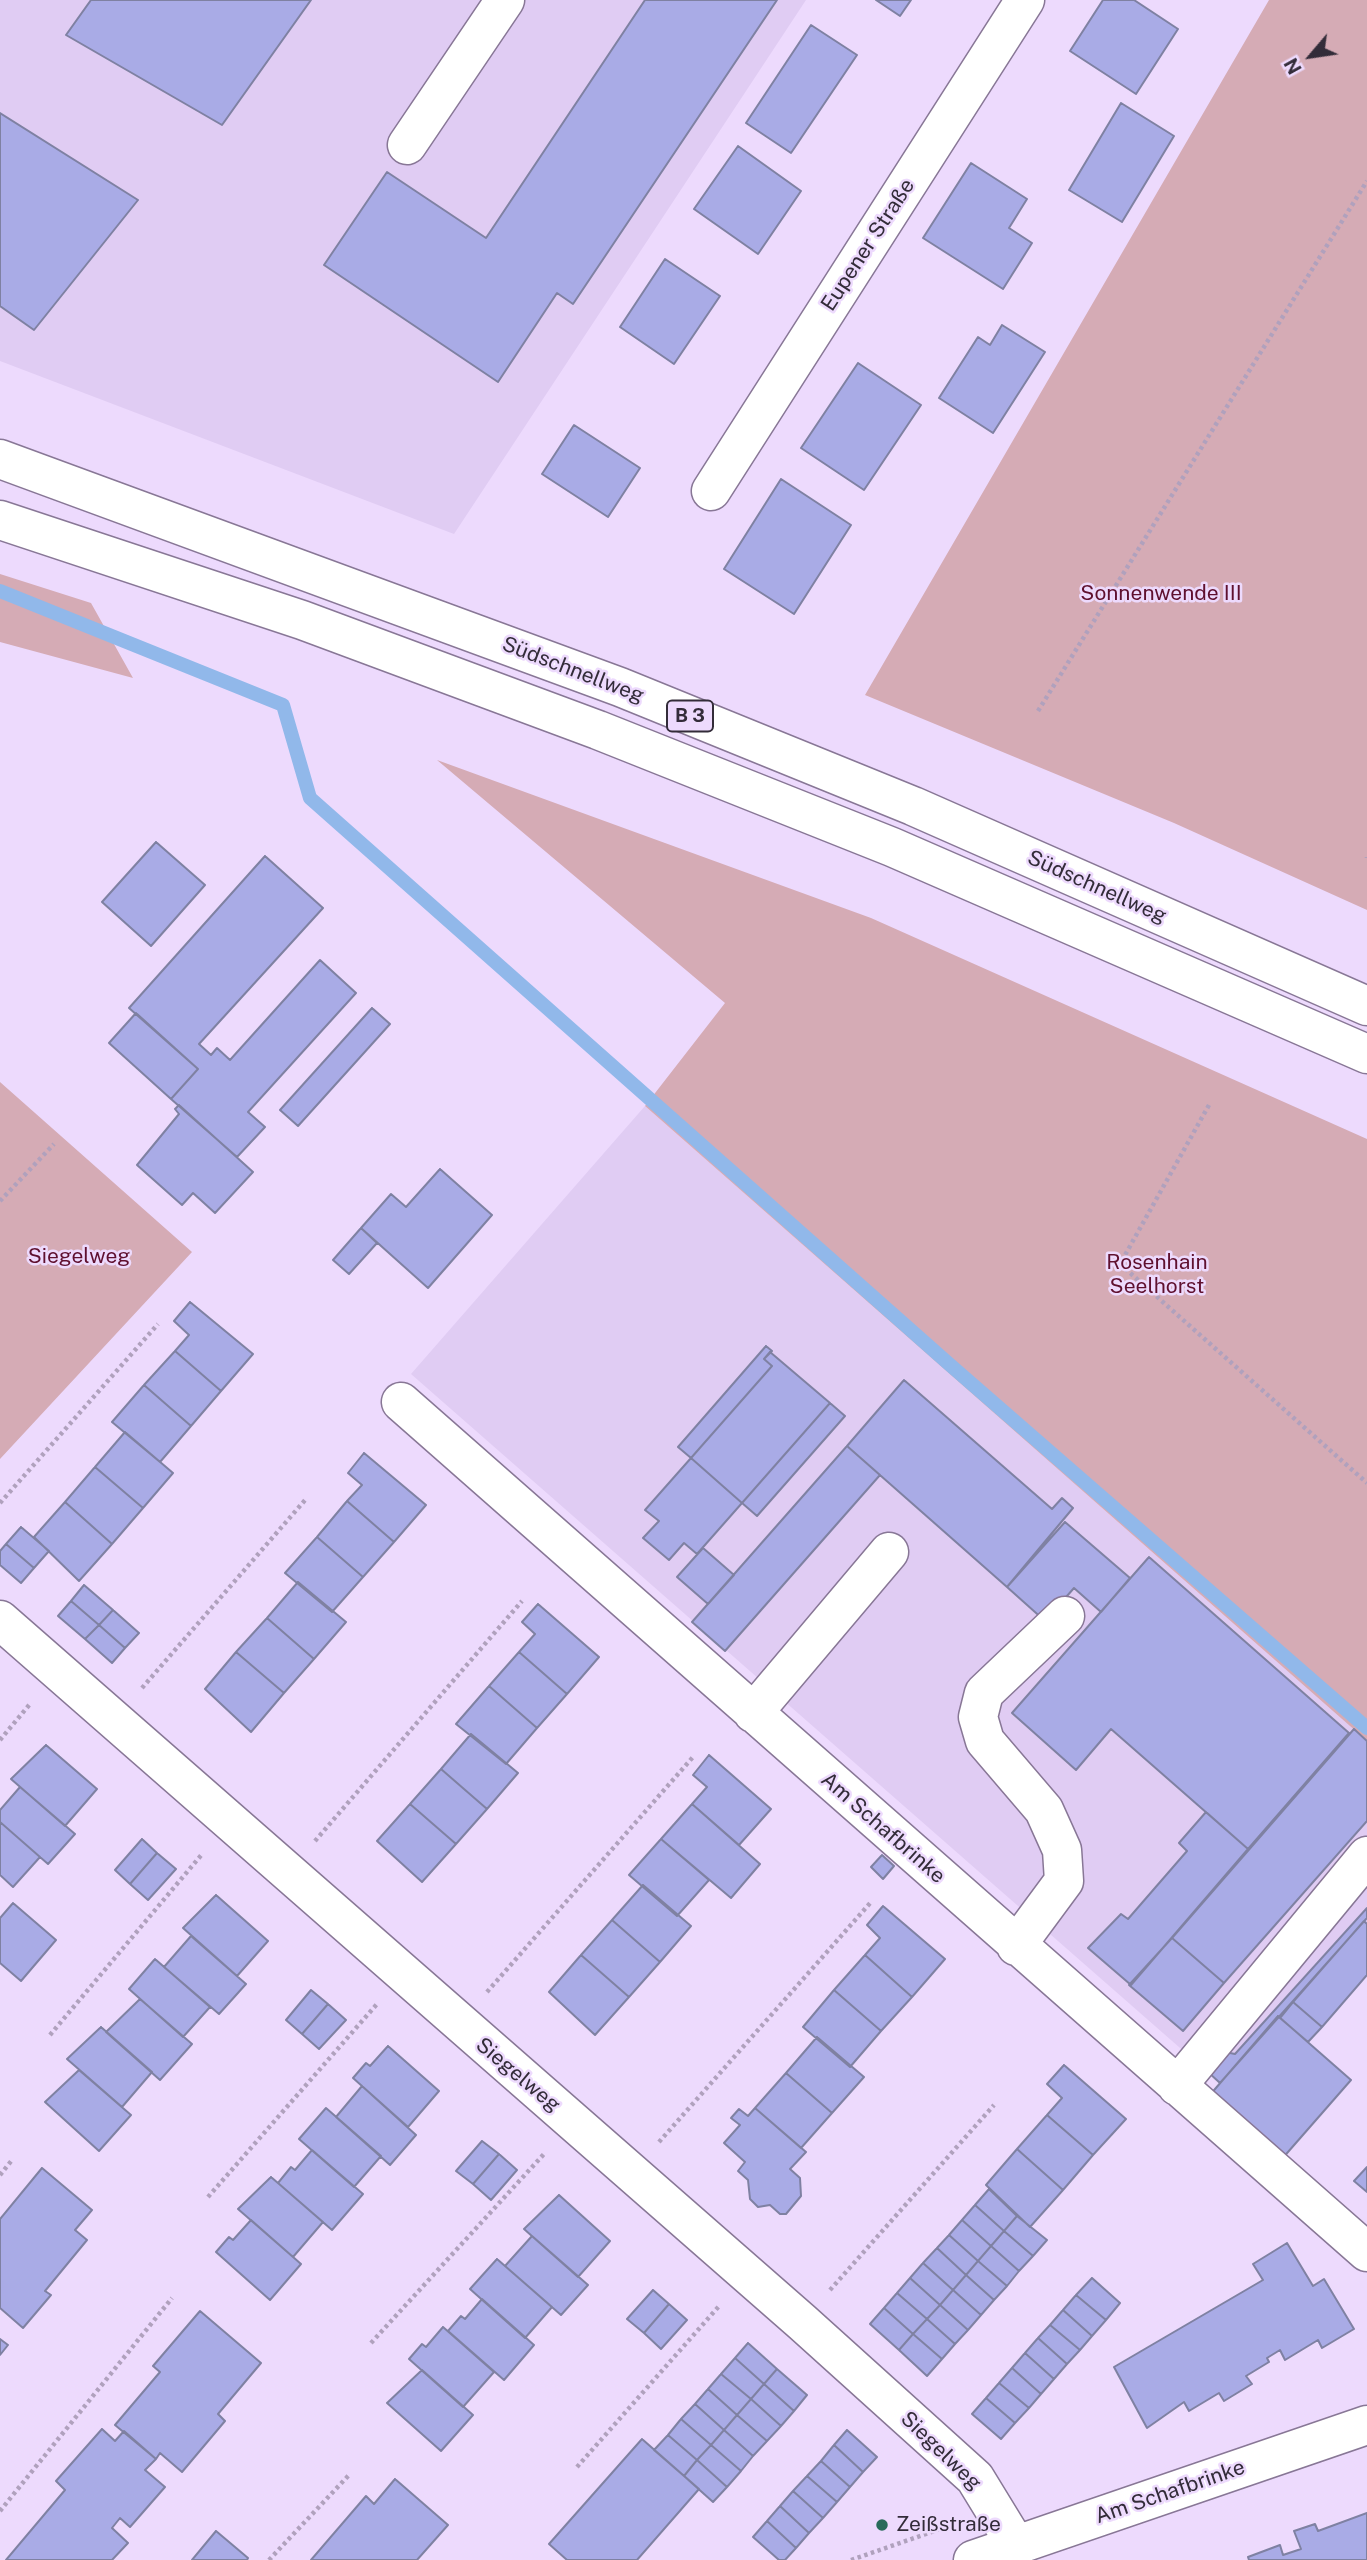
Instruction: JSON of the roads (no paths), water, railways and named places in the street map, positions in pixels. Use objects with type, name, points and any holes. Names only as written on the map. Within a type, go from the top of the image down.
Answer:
[{"type":"main road","points":[[407,145],[505,0]]},
{"type":"main road","name":"Eupener Straße","points":[[711,491],[1025,0]]},
{"type":"main road","name":"Südschnellweg","points":[[0,458],[620,687],[913,806],[1367,1006]]},
{"type":"main road","name":"B 3","points":[[0,520],[302,620],[598,730],[892,847],[1367,1054]]},
{"type":"main road","name":"Am Schafbrinke","points":[[401,1402],[1016,1946],[1367,2252]]},
{"type":"main road","points":[[753,1713],[889,1552]]},
{"type":"main road","points":[[1016,1946],[1064,1881],[1062,1850],[1044,1810],[985,1741],[978,1717],[984,1693],[1065,1616]]},
{"type":"main road","name":"Siegelweg","points":[[0,1620],[802,2322],[975,2478],[1016,2545]]},
{"type":"main road","points":[[1177,2086],[1367,1856]]},
{"type":"main road","name":"Am Schafbrinke","points":[[973,2560],[1367,2425]]},
{"type":"waterway","points":[[0,591],[283,705],[310,798],[949,1364],[1367,1728]]},
{"type":"place","name":"Zeißstraße","points":[[882,2525]]},
{"type":"park label","name":"Sonnenwende III","points":[[1161,594]]},
{"type":"park label","name":"Rosenhain Seelhorst","points":[[1157,1275]]}]
